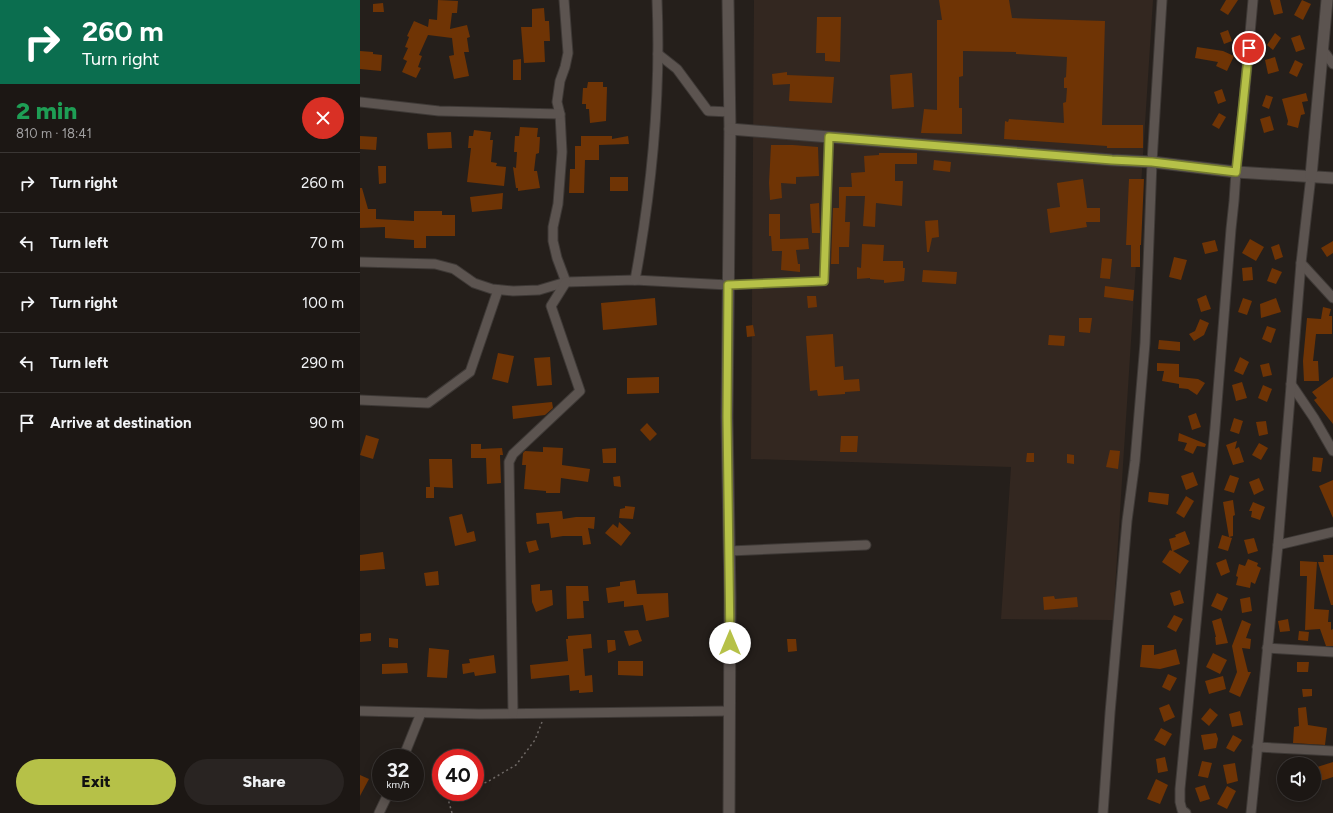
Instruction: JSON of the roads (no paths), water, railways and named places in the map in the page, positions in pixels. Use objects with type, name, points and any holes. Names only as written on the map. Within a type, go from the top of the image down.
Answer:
[{"type":"street","points":[[564,0],[568,53],[560,81],[557,102],[560,114],[562,152],[558,204],[553,227],[552,241],[566,282]]},
{"type":"street","points":[[635,280],[643,237],[656,123],[658,54],[657,0]]},
{"type":"street","points":[[728,0],[730,112],[727,417],[730,711],[729,813]]},
{"type":"street","points":[[1103,813],[1110,706],[1127,521],[1135,461],[1144,343],[1152,162],[1162,0]]},
{"type":"street","points":[[1186,813],[1182,810],[1180,802],[1180,789],[1215,428],[1236,172],[1253,0]]},
{"type":"street","points":[[1251,813],[1278,545],[1301,262],[1311,176],[1327,0]]},
{"type":"street","points":[[1323,50],[1333,64]]},
{"type":"street","points":[[658,54],[680,73],[708,111],[730,112]]},
{"type":"street","points":[[360,102],[439,111],[560,114]]},
{"type":"street","points":[[730,129],[1152,162],[1236,172],[1333,178]]},
{"type":"street","points":[[360,262],[435,264],[454,269],[474,283],[492,289],[513,291],[539,290],[566,282],[635,280],[728,285],[824,281],[829,137]]},
{"type":"street","points":[[1301,262],[1333,298]]},
{"type":"street","points":[[513,713],[509,462],[513,454],[580,392],[551,306],[566,282]]},
{"type":"street","points":[[360,400],[428,403],[470,372],[498,290]]},
{"type":"street","points":[[1291,384],[1314,418],[1333,451]]},
{"type":"street","points":[[1278,545],[1333,532]]},
{"type":"street","points":[[729,551],[866,544]]},
{"type":"street","points":[[1267,648],[1333,652]]},
{"type":"street","points":[[360,711],[421,713],[545,713],[730,711]]},
{"type":"street","points":[[407,749],[421,713]]},
{"type":"street","points":[[1257,747],[1333,751]]},
{"type":"street","points":[[379,813],[385,801]]}]
